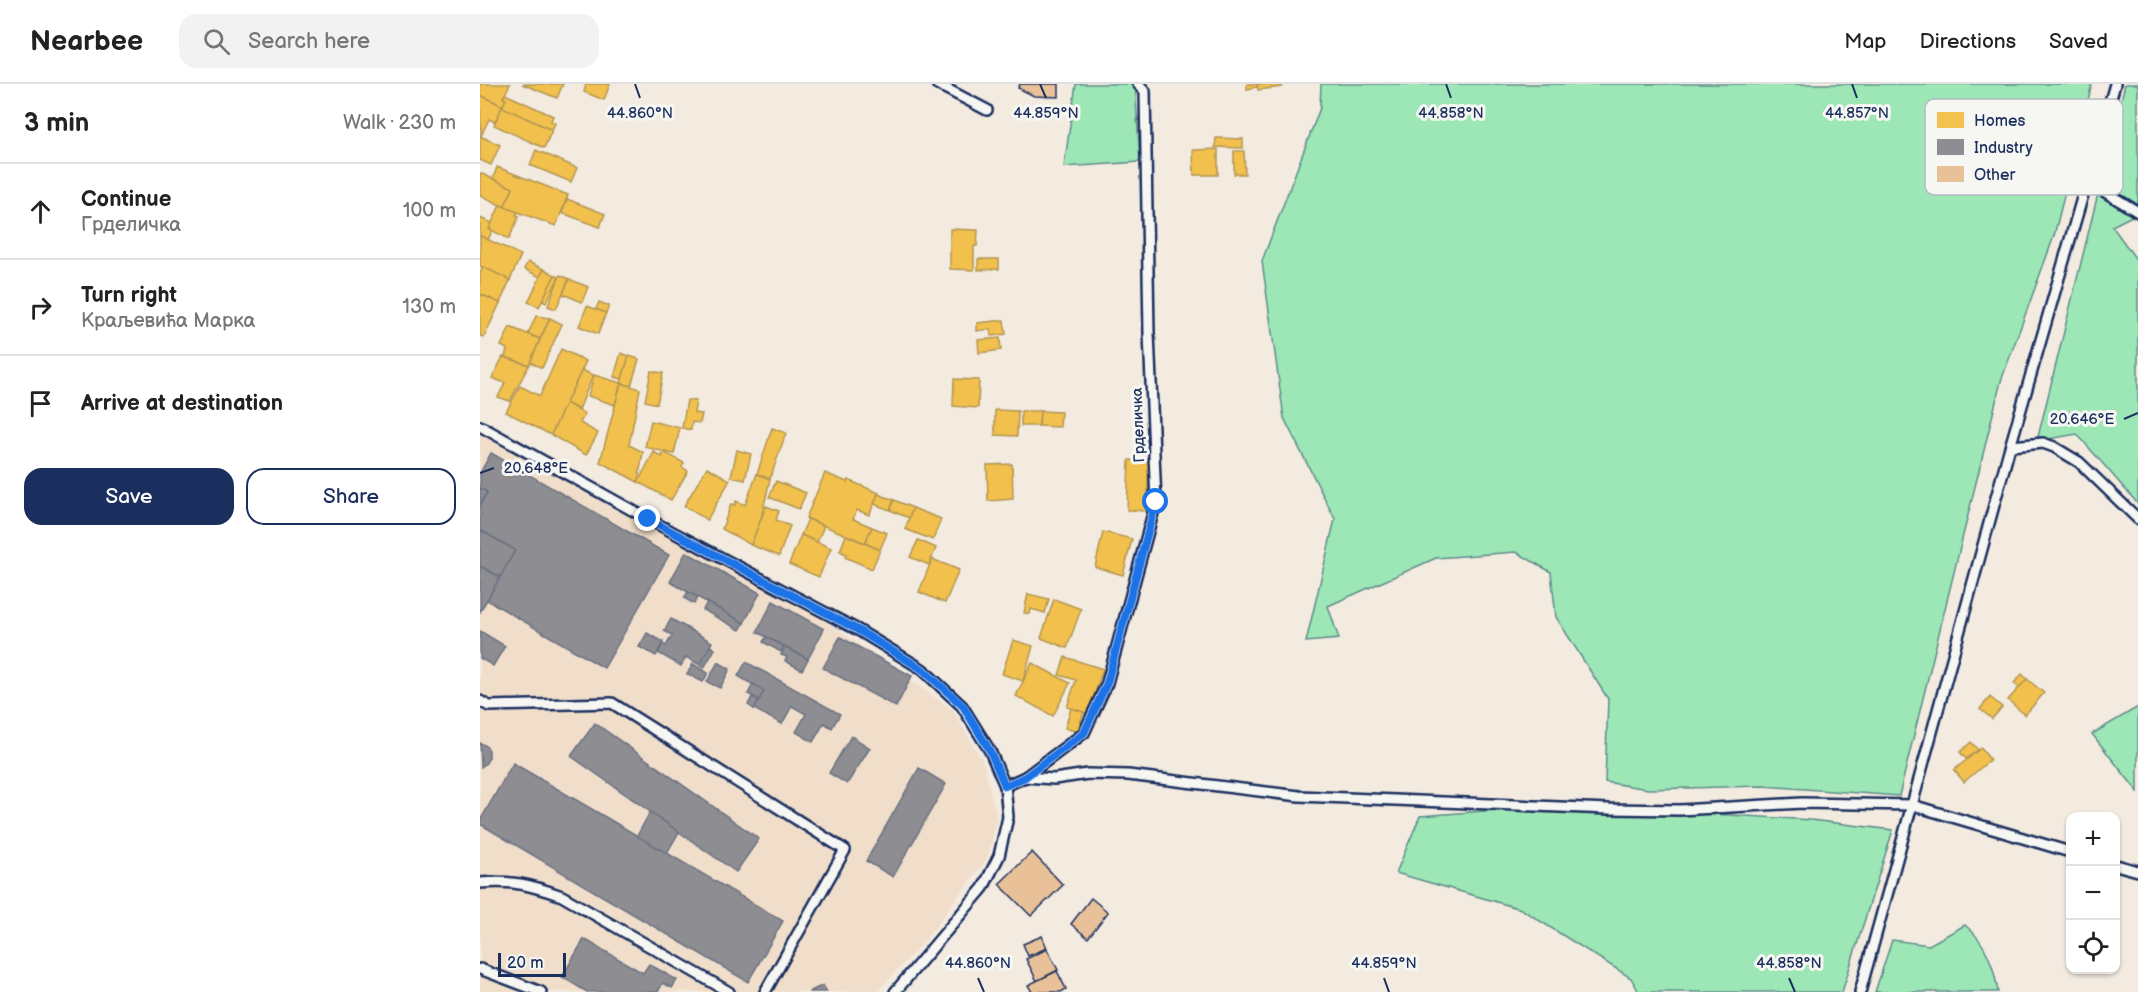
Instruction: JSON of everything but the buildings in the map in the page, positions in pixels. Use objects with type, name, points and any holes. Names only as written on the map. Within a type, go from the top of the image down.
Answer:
[{"type":"lane","points":[[937,84],[987,110]]},
{"type":"lane","name":"Грделичка","points":[[1005,786],[1025,777],[1084,733],[1107,683],[1156,502],[1149,322],[1145,91],[1138,84]]},
{"type":"lane","points":[[2111,99],[2115,84]]},
{"type":"lane","points":[[1860,992],[2083,195]]},
{"type":"lane","points":[[2110,195],[2138,212]]},
{"type":"lane","points":[[480,426],[648,519],[858,630],[922,669],[963,706],[990,751],[1005,786],[1008,817],[999,856],[983,888],[895,992]]},
{"type":"lane","points":[[2011,446],[2043,443],[2054,447],[2079,462],[2138,519]]},
{"type":"lane","points":[[480,701],[489,706],[612,703],[845,850],[765,992]]},
{"type":"lane","points":[[1025,777],[1054,779],[1088,774],[1128,775],[1299,796],[1610,809],[1680,810],[1802,803],[1912,805],[2066,851]]},
{"type":"lane","points":[[2119,866],[2138,871]]},
{"type":"lane","points":[[480,883],[505,881],[533,886],[562,896],[729,992]]},
{"type":"lane","points":[[480,969],[541,992]]},
{"type":"shaded area","points":[[480,430],[793,598],[953,710],[983,762],[997,819],[988,857],[926,939],[877,992],[480,992]]},
{"type":"green space","points":[[1076,84],[1135,84],[1140,162],[1064,167]]},
{"type":"green space","points":[[1321,84],[2092,84],[2088,99],[1925,99],[1925,195],[2064,195],[2054,236],[2001,381],[1899,796],[1763,786],[1648,789],[1605,782],[1608,699],[1556,617],[1551,572],[1516,552],[1436,558],[1328,606],[1339,639],[1306,642],[1335,519],[1284,418],[1262,261],[1320,108]]},
{"type":"green space","points":[[2125,84],[2138,84],[2138,213],[2112,226],[2138,262],[2138,504],[2077,434],[2037,441],[2098,195],[2123,195],[2121,99]]},
{"type":"green space","points":[[2138,707],[2138,792],[2092,734]]},
{"type":"green space","points":[[1563,805],[1811,820],[1893,830],[1842,992],[1639,992],[1631,978],[1521,909],[1396,873],[1420,816]]},
{"type":"green space","points":[[1965,925],[1988,955],[1998,992],[1875,992],[1892,940],[1929,945]]},
{"type":"route","points":[[648,519],[858,630],[922,669],[963,706],[990,751],[1005,786],[1025,777],[1059,754],[1084,733],[1107,683],[1156,502]]}]
